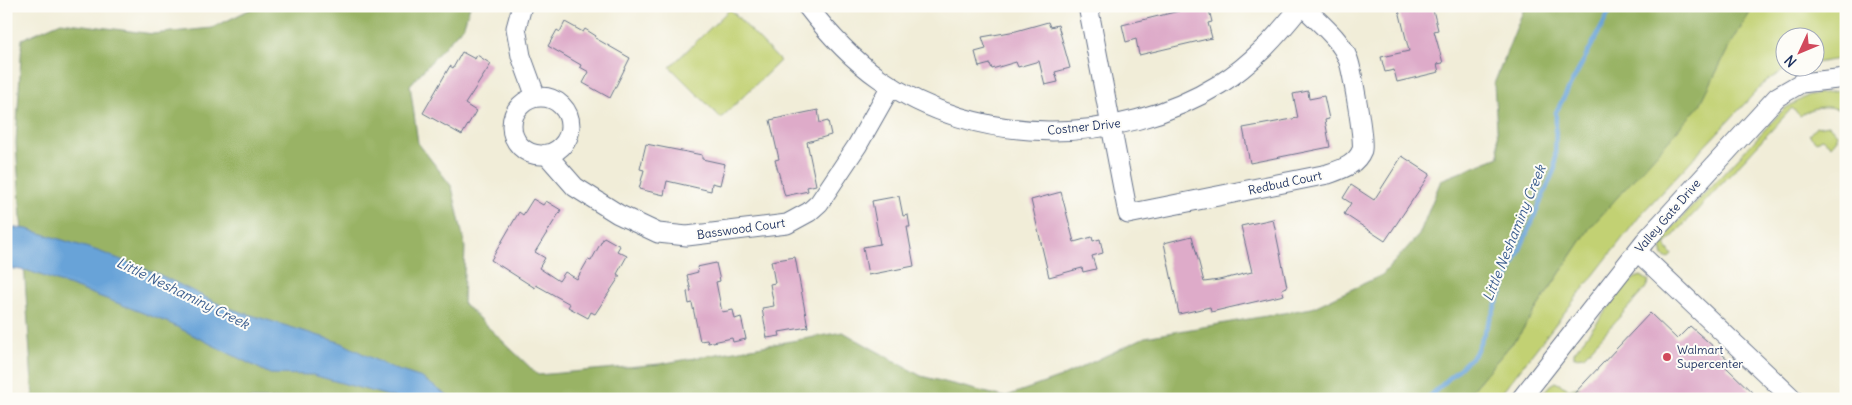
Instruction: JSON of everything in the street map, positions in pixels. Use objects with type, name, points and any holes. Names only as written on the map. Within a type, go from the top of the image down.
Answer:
[{"type":"street","points":[[522,6],[516,28],[521,56],[536,97]]},
{"type":"street","name":"Costner Drive","points":[[807,6],[853,57],[891,86],[950,114],[1005,128],[1052,132],[1112,126],[1176,106],[1221,83],[1262,52],[1302,6]]},
{"type":"street","points":[[1088,6],[1112,126]]},
{"type":"street","name":"Redbud Court","points":[[1112,126],[1128,214],[1328,174],[1348,167],[1363,149],[1348,59],[1337,41],[1302,6]]},
{"type":"street","name":"Valley Gate Drive","points":[[1521,399],[1637,251],[1777,97],[1801,83],[1846,78]]},
{"type":"street","name":"Basswood Court","points":[[546,154],[575,186],[618,214],[658,233],[687,236],[787,224],[809,212],[819,203],[857,146],[891,86]]},
{"type":"street","points":[[536,97],[549,98],[560,104],[568,115],[570,128],[566,140],[558,150],[546,154],[533,154],[521,147],[514,137],[512,130],[511,124],[515,111],[524,102],[536,97]]},
{"type":"street","points":[[1637,251],[1793,399]]},
{"type":"green space","points":[[257,6],[470,6],[464,25],[410,85],[418,143],[452,187],[465,246],[463,303],[538,375],[660,364],[843,332],[921,376],[1004,397],[1061,377],[1145,337],[1312,308],[1382,275],[1419,235],[1441,180],[1499,157],[1494,84],[1525,6],[1754,6],[1729,47],[1700,105],[1589,229],[1519,335],[1464,399],[33,399],[16,143],[22,39],[61,22],[153,34],[212,28]]},
{"type":"green space","points":[[1754,6],[1845,6],[1846,54],[1839,59],[1824,62],[1824,28],[1774,28],[1774,76],[1766,81],[1643,212],[1497,399],[1464,399],[1519,335],[1589,229],[1729,47]]},
{"type":"green space","points":[[730,9],[780,61],[721,118],[670,67]]},
{"type":"green space","points":[[1846,90],[1846,113],[1834,108],[1823,107],[1811,110],[1800,116],[1792,108],[1665,245],[1672,255],[1668,259],[1663,256],[1661,247],[1663,238],[1784,109],[1809,95]]},
{"type":"green space","points":[[1829,125],[1837,134],[1837,139],[1831,146],[1822,138],[1816,142],[1809,135],[1816,127]]},
{"type":"green space","points":[[1641,276],[1649,281],[1645,289],[1584,356],[1574,357],[1574,352],[1626,285]]},
{"type":"green space","points":[[1555,382],[1569,389],[1580,387],[1569,399],[1538,399]]},
{"type":"water","points":[[6,227],[27,229],[98,251],[158,274],[225,307],[342,343],[391,368],[422,378],[452,399],[399,399],[313,375],[270,374],[169,323],[29,271],[6,268]]},
{"type":"building","points":[[1178,6],[1208,6],[1212,22],[1208,23],[1212,38],[1139,55],[1136,39],[1126,42],[1122,25],[1179,11]]},
{"type":"building","points":[[1398,6],[1432,6],[1438,30],[1434,31],[1443,63],[1437,64],[1439,72],[1397,82],[1394,70],[1385,72],[1381,57],[1409,51]]},
{"type":"building","points":[[565,22],[583,32],[585,29],[596,36],[595,38],[630,58],[610,98],[583,83],[589,72],[580,67],[581,65],[548,46],[557,30],[560,32]]},
{"type":"building","points":[[1048,22],[1050,27],[1058,25],[1070,68],[1055,72],[1058,82],[1045,85],[1039,61],[1018,67],[1016,62],[992,69],[990,64],[979,67],[975,52],[986,49],[982,37],[1016,31]]},
{"type":"building","points":[[462,52],[475,59],[477,55],[491,64],[465,104],[476,111],[462,135],[423,113],[450,66],[453,68]]},
{"type":"building","points":[[1308,91],[1309,99],[1324,96],[1329,119],[1325,120],[1330,147],[1250,163],[1243,128],[1298,118],[1293,94]]},
{"type":"building","points":[[818,110],[820,123],[828,121],[831,135],[807,142],[816,185],[807,187],[808,191],[785,196],[775,160],[779,159],[770,120]]},
{"type":"building","points":[[646,144],[702,155],[702,159],[725,164],[720,185],[712,183],[711,191],[667,181],[664,195],[639,189],[644,170],[640,169]]},
{"type":"building","points":[[1402,156],[1430,174],[1385,241],[1344,214],[1351,203],[1343,198],[1351,185],[1374,200]]},
{"type":"building","points":[[1061,192],[1074,242],[1092,237],[1093,241],[1100,239],[1103,253],[1092,256],[1096,269],[1083,272],[1082,268],[1049,277],[1031,200]]},
{"type":"building","points":[[899,196],[903,216],[908,215],[910,227],[907,227],[914,266],[868,275],[863,247],[880,244],[872,201]]},
{"type":"building","points":[[533,199],[543,205],[546,201],[561,210],[535,252],[545,258],[539,268],[559,281],[565,272],[577,279],[588,260],[591,261],[604,237],[620,246],[617,251],[627,256],[617,274],[620,276],[595,314],[591,312],[588,318],[568,307],[570,304],[536,285],[535,288],[491,260],[519,212],[523,215]]},
{"type":"building","points":[[1273,219],[1287,287],[1282,289],[1284,295],[1211,312],[1210,307],[1179,314],[1164,243],[1192,236],[1204,282],[1219,280],[1252,272],[1241,226]]},
{"type":"building","points":[[795,257],[808,327],[779,332],[780,336],[767,338],[762,308],[774,306],[770,284],[775,283],[771,261]]},
{"type":"building","points":[[716,263],[720,281],[716,282],[722,312],[733,310],[735,319],[741,317],[746,339],[733,342],[732,338],[708,343],[707,340],[700,341],[692,303],[689,304],[687,292],[691,291],[687,275],[698,272],[697,267]]},
{"type":"building","name":"Walmart Supercenter","points":[[1650,313],[1677,339],[1690,326],[1731,362],[1726,367],[1759,399],[1569,399]]},
{"type":"waterway","name":"Little Neshaminy Creek","points":[[1427,399],[1475,354],[1555,168],[1556,112],[1609,13],[1616,6]]},
{"type":"place","name":"Walmart Supercenter","points":[[1667,357]]}]
